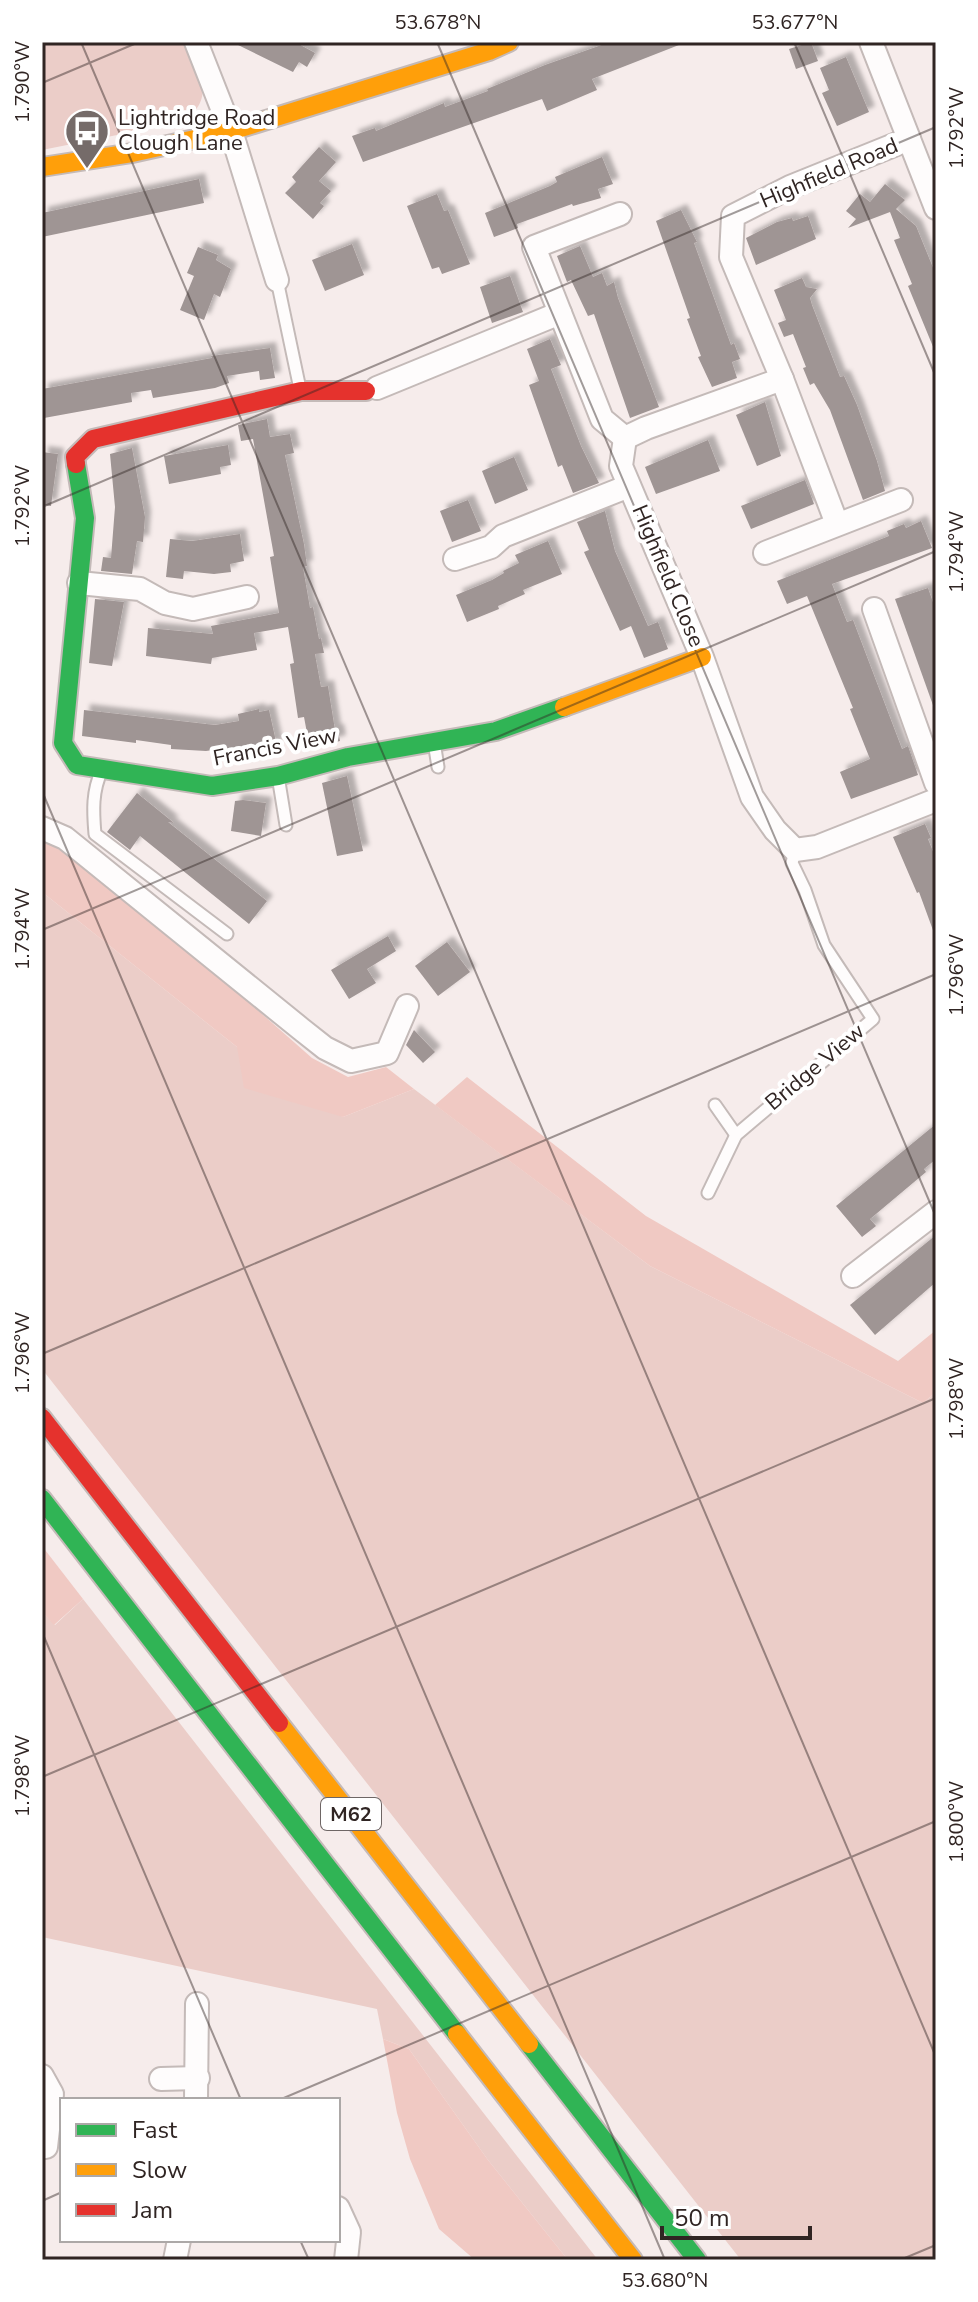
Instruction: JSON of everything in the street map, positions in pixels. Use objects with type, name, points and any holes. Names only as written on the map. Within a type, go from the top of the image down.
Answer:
[{"type":"main road","points":[[42,167],[132,153],[231,131],[489,51],[509,42]]},
{"type":"main road","name":"Francis View","points":[[371,389],[301,391],[93,439],[75,457],[85,518],[63,743],[77,765],[212,786],[278,776],[348,757],[496,731],[702,657]]},
{"type":"main road","name":"M62","points":[[42,1418],[697,2260]]},
{"type":"main road","name":"M62","points":[[42,1499],[633,2260]]},
{"type":"street","points":[[196,42],[231,131],[277,280]]},
{"type":"street","points":[[871,42],[936,208]]},
{"type":"street","name":"Highfield Road","points":[[837,524],[731,257],[733,216],[790,187],[909,139]]},
{"type":"street","points":[[620,214],[534,247],[602,419],[625,438],[782,379]]},
{"type":"street","points":[[371,389],[560,313]]},
{"type":"street","name":"Highfield Close","points":[[625,438],[621,466],[702,657],[752,797],[775,830],[795,850]]},
{"type":"street","points":[[455,559],[491,547],[503,536],[629,486]]},
{"type":"street","points":[[765,553],[901,500]]},
{"type":"street","points":[[79,583],[140,589],[165,603],[193,609],[247,597]]},
{"type":"street","points":[[874,609],[936,783]]},
{"type":"street","points":[[795,850],[817,847],[936,800]]},
{"type":"street","points":[[42,828],[65,838],[325,1048],[351,1061],[387,1053],[407,1006]]},
{"type":"street","points":[[853,1276],[936,1212]]},
{"type":"street","points":[[161,2079],[197,2089],[197,2004]]},
{"type":"street","points":[[42,2076],[52,2094],[50,2148]]},
{"type":"street","points":[[340,2212],[349,2232],[346,2260]]},
{"type":"lane","points":[[277,280],[301,391]]},
{"type":"lane","points":[[433,741],[438,767]]},
{"type":"lane","points":[[102,769],[96,782],[92,808],[95,834],[227,934]]},
{"type":"lane","points":[[278,776],[286,825]]},
{"type":"lane","name":"Bridge View","points":[[708,1193],[736,1135],[873,1019],[824,945],[792,863],[795,850]]},
{"type":"lane","points":[[715,1105],[736,1135]]},
{"type":"shaded area","points":[[42,42],[186,42],[200,75],[203,95],[200,104],[182,122],[42,150]]},
{"type":"shaded area","points":[[42,840],[61,849],[228,984],[312,1058],[348,1077],[386,1067],[414,1089],[343,1117],[244,1088],[237,1047],[42,892]]},
{"type":"shaded area","points":[[42,892],[237,1047],[343,1117],[414,1089],[650,1266],[923,1403],[936,1392],[936,2260],[741,2260],[42,1369]]},
{"type":"shaded area","points":[[467,1077],[646,1216],[898,1361],[936,1330],[936,1392],[923,1403],[650,1266],[435,1105]]},
{"type":"shaded area","points":[[42,1546],[83,1599],[54,1625],[42,1612]]},
{"type":"shaded area","points":[[83,1599],[598,2260],[568,2260],[488,2160],[409,2049],[383,2039],[377,2009],[42,1937],[42,1612],[55,1625]]},
{"type":"shaded area","points":[[383,2039],[409,2049],[488,2160],[568,2260],[475,2260],[439,2229],[410,2159],[397,2113]]},
{"type":"building","points":[[232,42],[295,42],[315,53],[307,67],[299,62],[293,72]]},
{"type":"building","points":[[610,42],[684,43],[592,79],[597,90],[547,111],[542,99],[363,162],[352,136],[375,128],[376,131],[444,103],[445,107],[545,65]]},
{"type":"building","points":[[811,42],[818,61],[796,69],[789,49]]},
{"type":"building","points":[[846,57],[869,112],[837,126],[822,93],[829,90],[820,68]]},
{"type":"building","points":[[319,147],[336,162],[319,181],[331,191],[320,203],[324,206],[313,219],[285,193],[296,182],[292,177]]},
{"type":"building","points":[[602,157],[613,184],[598,189],[601,198],[572,204],[517,224],[518,228],[494,237],[485,213],[550,186],[557,182],[555,177]]},
{"type":"building","points":[[199,179],[204,203],[42,237],[42,213]]},
{"type":"building","points":[[885,184],[905,200],[896,209],[916,226],[936,275],[936,354],[908,286],[912,284],[894,240],[900,238],[890,212],[848,228],[856,219],[846,211],[860,194],[870,202]]},
{"type":"building","points":[[437,194],[444,211],[448,210],[470,264],[442,274],[439,267],[432,269],[407,206]]},
{"type":"building","points":[[681,210],[697,242],[694,243],[731,345],[734,343],[740,359],[732,362],[737,378],[712,387],[698,357],[701,356],[687,319],[690,318],[656,221]]},
{"type":"building","points":[[808,216],[816,239],[756,265],[746,238],[777,222]]},
{"type":"building","points":[[352,244],[364,275],[325,291],[312,260]]},
{"type":"building","points":[[580,246],[593,277],[602,273],[607,286],[614,282],[659,407],[630,418],[594,314],[588,316],[571,280],[567,282],[557,256]]},
{"type":"building","points":[[198,247],[218,255],[216,260],[231,269],[220,297],[214,294],[204,320],[180,310],[194,276],[187,273]]},
{"type":"building","points":[[510,276],[523,312],[492,323],[480,287]]},
{"type":"building","points":[[802,278],[806,287],[817,289],[810,298],[812,305],[840,377],[844,376],[857,405],[877,461],[885,491],[863,500],[830,410],[814,383],[810,385],[793,334],[784,337],[778,323],[786,320],[774,290]]},
{"type":"building","points":[[550,339],[561,365],[551,369],[599,483],[573,493],[562,465],[558,467],[529,385],[539,381],[527,349]]},
{"type":"building","points":[[270,348],[275,378],[260,380],[259,371],[227,376],[229,383],[215,388],[153,398],[151,390],[131,393],[132,402],[44,418],[42,389],[211,356]]},
{"type":"building","points":[[765,402],[781,456],[757,466],[736,415]]},
{"type":"building","points":[[267,419],[270,437],[290,434],[294,453],[285,455],[304,544],[307,566],[303,567],[310,608],[313,607],[324,653],[315,654],[321,687],[328,686],[335,730],[338,730],[340,741],[310,749],[304,717],[298,718],[288,627],[254,633],[257,650],[212,658],[211,664],[146,656],[148,628],[213,634],[211,626],[279,613],[270,557],[274,556],[253,439],[241,441],[238,425]]},
{"type":"building","points":[[708,440],[720,471],[656,494],[645,467]]},
{"type":"building","points":[[228,445],[231,465],[220,467],[221,474],[169,484],[164,456]]},
{"type":"building","points":[[132,448],[145,517],[143,542],[137,541],[132,574],[101,571],[103,557],[111,558],[115,507],[110,454]]},
{"type":"building","points":[[42,452],[58,454],[51,506],[42,505]]},
{"type":"building","points":[[514,457],[528,490],[495,504],[482,471]]},
{"type":"building","points":[[805,480],[814,504],[751,529],[741,506]]},
{"type":"building","points":[[468,500],[481,531],[452,542],[440,511]]},
{"type":"building","points":[[605,511],[615,551],[648,626],[658,622],[668,649],[644,658],[631,626],[620,631],[584,552],[589,550],[577,522]]},
{"type":"building","points":[[921,521],[932,548],[832,584],[847,622],[853,620],[902,749],[908,746],[918,775],[851,799],[840,772],[870,759],[850,709],[853,708],[807,596],[787,604],[777,581],[889,536],[887,531],[904,524],[906,528]]},
{"type":"building","points":[[240,534],[244,561],[230,564],[231,572],[184,571],[183,579],[166,577],[170,539],[192,541]]},
{"type":"building","points":[[548,541],[562,574],[523,590],[525,594],[498,606],[499,609],[467,622],[456,595],[504,573],[519,563],[515,555]]},
{"type":"building","points":[[928,588],[936,611],[934,708],[895,599]]},
{"type":"building","points":[[95,599],[124,602],[112,666],[89,663]]},
{"type":"building","points":[[259,709],[259,712],[269,710],[277,746],[228,752],[227,748],[206,751],[171,749],[171,745],[136,740],[136,743],[82,736],[84,710],[215,725],[239,721],[238,714]]},
{"type":"building","points":[[347,776],[363,851],[337,856],[322,783]]},
{"type":"building","points":[[137,793],[174,823],[168,822],[267,901],[249,924],[140,836],[130,850],[107,832]]},
{"type":"building","points":[[235,801],[266,803],[261,836],[231,831]]},
{"type":"building","points":[[925,824],[936,859],[934,933],[893,837]]},
{"type":"building","points":[[388,936],[396,951],[367,969],[376,983],[349,999],[331,970]]},
{"type":"building","points":[[447,942],[470,972],[438,996],[415,966]]},
{"type":"building","points":[[414,1030],[435,1052],[423,1063],[406,1045]]},
{"type":"building","points":[[936,1124],[936,1159],[924,1169],[926,1172],[870,1219],[876,1226],[862,1237],[836,1206]]},
{"type":"building","points":[[936,1235],[936,1282],[875,1335],[850,1305]]},
{"type":"traffic: fast","points":[[76,464],[85,518],[63,743],[77,765],[212,786],[278,776],[348,757],[496,731],[564,707]]},
{"type":"traffic: fast","points":[[42,1499],[457,2034]]},
{"type":"traffic: fast","points":[[529,2044],[697,2260]]},
{"type":"traffic: slow","points":[[42,167],[132,153],[231,131],[489,51],[509,42]]},
{"type":"traffic: slow","points":[[564,707],[702,657]]},
{"type":"traffic: slow","points":[[279,1723],[529,2044]]},
{"type":"traffic: slow","points":[[457,2034],[633,2260]]},
{"type":"traffic: jam","points":[[76,464],[75,457],[93,439],[301,391],[366,391]]},
{"type":"traffic: jam","points":[[42,1418],[279,1723]]},
{"type":"place","name":"Lightridge Road Clough Lane","points":[[87,170]]}]
